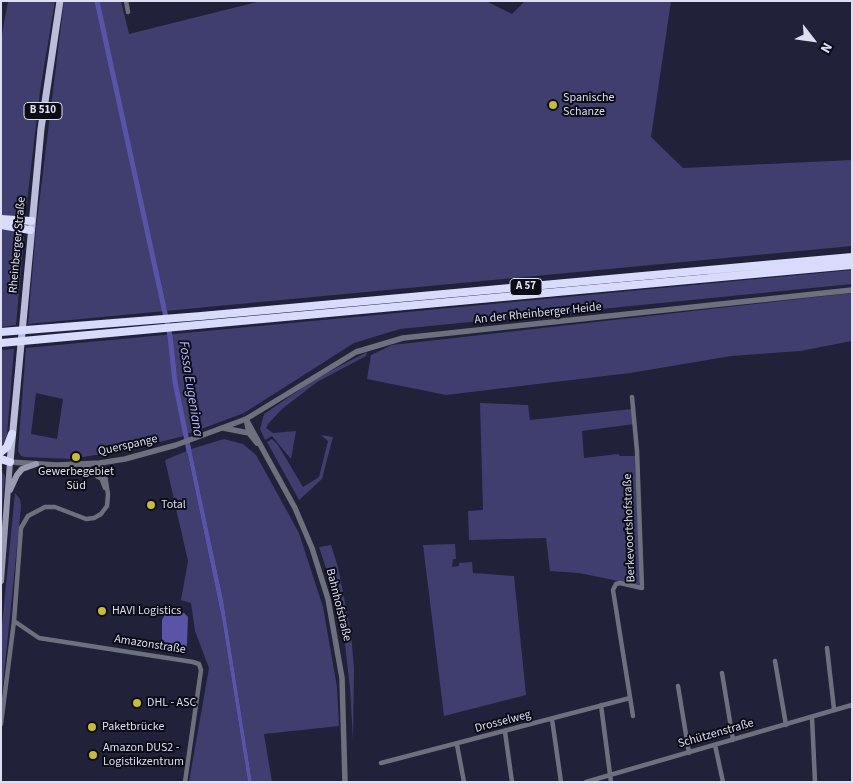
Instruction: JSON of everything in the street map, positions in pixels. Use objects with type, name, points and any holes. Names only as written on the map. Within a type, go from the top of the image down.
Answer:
[{"type":"highway","points":[[1,219],[31,226]]},
{"type":"highway","points":[[1,225],[31,226]]},
{"type":"highway","name":"A 57","points":[[1,332],[201,316],[852,257]]},
{"type":"highway","name":"A 57","points":[[1,343],[204,326],[852,265]]},
{"type":"highway","points":[[1,452],[7,447],[12,434]]},
{"type":"highway","points":[[1,458],[10,462]]},
{"type":"highway","points":[[1,464],[10,462]]},
{"type":"main road","name":"Rheinberger Straße","points":[[1,581],[31,226],[41,129],[60,1]]},
{"type":"main road","points":[[8,496],[17,475],[22,469],[36,464]]},
{"type":"street","points":[[126,1],[128,12]]},
{"type":"street","name":"An der Rheinberger Heide","points":[[246,419],[339,361],[364,349],[402,338],[852,290]]},
{"type":"street","name":"Berkevoortshofstraße","points":[[632,397],[638,450],[642,588],[620,583],[616,584],[613,590],[633,716]]},
{"type":"street","name":"Querspange","points":[[10,462],[83,464],[125,459],[176,445],[246,419]]},
{"type":"street","name":"Bahnhofstraße","points":[[246,419],[249,433],[260,446]]},
{"type":"street","name":"Bahnhofstraße","points":[[246,419],[253,428],[260,446],[298,514],[318,565],[328,599],[343,685],[345,782]]},
{"type":"street","points":[[223,428],[249,433]]},
{"type":"street","points":[[100,463],[99,477],[108,494]]},
{"type":"street","points":[[1,724],[14,621],[19,546],[23,522],[34,511],[49,506],[86,519],[94,518],[101,514],[107,506],[108,494],[104,469],[100,463]]},
{"type":"street","points":[[83,464],[99,477]]},
{"type":"street","name":"Amazonstraße","points":[[14,621],[39,638],[185,660],[199,664],[201,670],[184,782]]},
{"type":"street","points":[[826,648],[834,709]]},
{"type":"street","points":[[775,661],[786,725]]},
{"type":"street","points":[[722,673],[733,740]]},
{"type":"street","points":[[678,686],[689,753]]},
{"type":"street","name":"Drosselweg","points":[[381,763],[457,745],[630,698]]},
{"type":"street","points":[[601,705],[611,782]]},
{"type":"street","name":"Schützenstraße","points":[[586,782],[852,705]]},
{"type":"street","points":[[812,717],[815,782]]},
{"type":"street","points":[[552,719],[561,782]]},
{"type":"street","points":[[505,732],[512,782]]},
{"type":"street","points":[[457,745],[464,782]]},
{"type":"street","points":[[714,745],[722,782]]},
{"type":"shaded area","points":[[8,1],[55,1],[40,91],[27,202],[24,209],[14,216],[1,216],[1,40]]},
{"type":"shaded area","points":[[64,1],[121,1],[129,34],[261,1],[486,1],[512,14],[525,1],[671,1],[651,137],[683,168],[852,160],[852,246],[28,324],[36,229]]},
{"type":"shaded area","points":[[1,227],[18,231],[24,237],[16,325],[1,327]]},
{"type":"shaded area","points":[[852,270],[852,284],[400,329],[354,343],[244,413],[180,437],[108,455],[72,459],[25,457],[21,456],[18,451],[26,348]],"holes":[[[36,393],[63,399],[57,439],[31,434]]]},
{"type":"shaded area","points":[[852,293],[852,341],[800,351],[731,356],[630,373],[446,395],[367,379],[371,355],[392,345]]},
{"type":"shaded area","points":[[14,349],[7,435],[1,450],[1,350]]},
{"type":"shaded area","points":[[367,352],[366,356],[317,382],[282,409],[268,424],[266,428],[273,433],[296,431],[291,459],[272,436],[265,440],[260,429],[264,414],[317,378]]},
{"type":"shaded area","points":[[480,403],[528,405],[530,420],[632,409],[634,424],[582,431],[584,458],[618,454],[620,456],[635,456],[641,583],[638,585],[579,573],[550,571],[546,538],[469,540],[468,511],[483,510]]},
{"type":"shaded area","points":[[321,435],[333,437],[322,479],[299,500],[267,442],[272,439],[278,445],[303,487],[319,477],[328,441]]},
{"type":"shaded area","points":[[224,439],[243,444],[256,455],[299,533],[323,607],[337,687],[339,726],[264,734],[272,782],[252,782],[223,599],[191,449]]},
{"type":"shaded area","points":[[190,444],[223,599],[252,782],[248,782],[222,619],[186,446]]},
{"type":"shaded area","points":[[187,451],[222,619],[248,782],[189,782],[209,668],[195,631],[191,603],[181,600],[188,561],[165,460]]},
{"type":"shaded area","points":[[1,469],[5,476],[1,521]]},
{"type":"shaded area","points":[[15,493],[20,499],[21,507],[1,704],[1,636]]},
{"type":"shaded area","points":[[455,544],[456,559],[453,559],[452,567],[459,566],[459,563],[472,562],[473,573],[514,576],[526,695],[444,716],[423,545]]},
{"type":"shaded area","points":[[331,545],[338,567],[351,633],[354,669],[353,740],[344,636],[331,583],[319,547]]},
{"type":"shaded area","points":[[167,610],[184,613],[188,617],[186,650],[182,653],[166,648],[162,639],[162,620]]},
{"type":"waterway","name":"Fossa Eugeniana","points":[[97,1],[170,336],[175,382],[189,451]]},
{"type":"place","name":"Spanische Schanze","points":[[553,105]]},
{"type":"place","name":"Gewerbegebiet Süd","points":[[76,457]]},
{"type":"place","name":"Total","points":[[151,505]]},
{"type":"place","name":"HAVI Logistics","points":[[102,611]]},
{"type":"place","name":"DHL - ASC","points":[[137,703]]},
{"type":"place","name":"Paketbrücke","points":[[92,727]]},
{"type":"place","name":"Amazon DUS2 - Logistikzentrum","points":[[93,755]]}]
